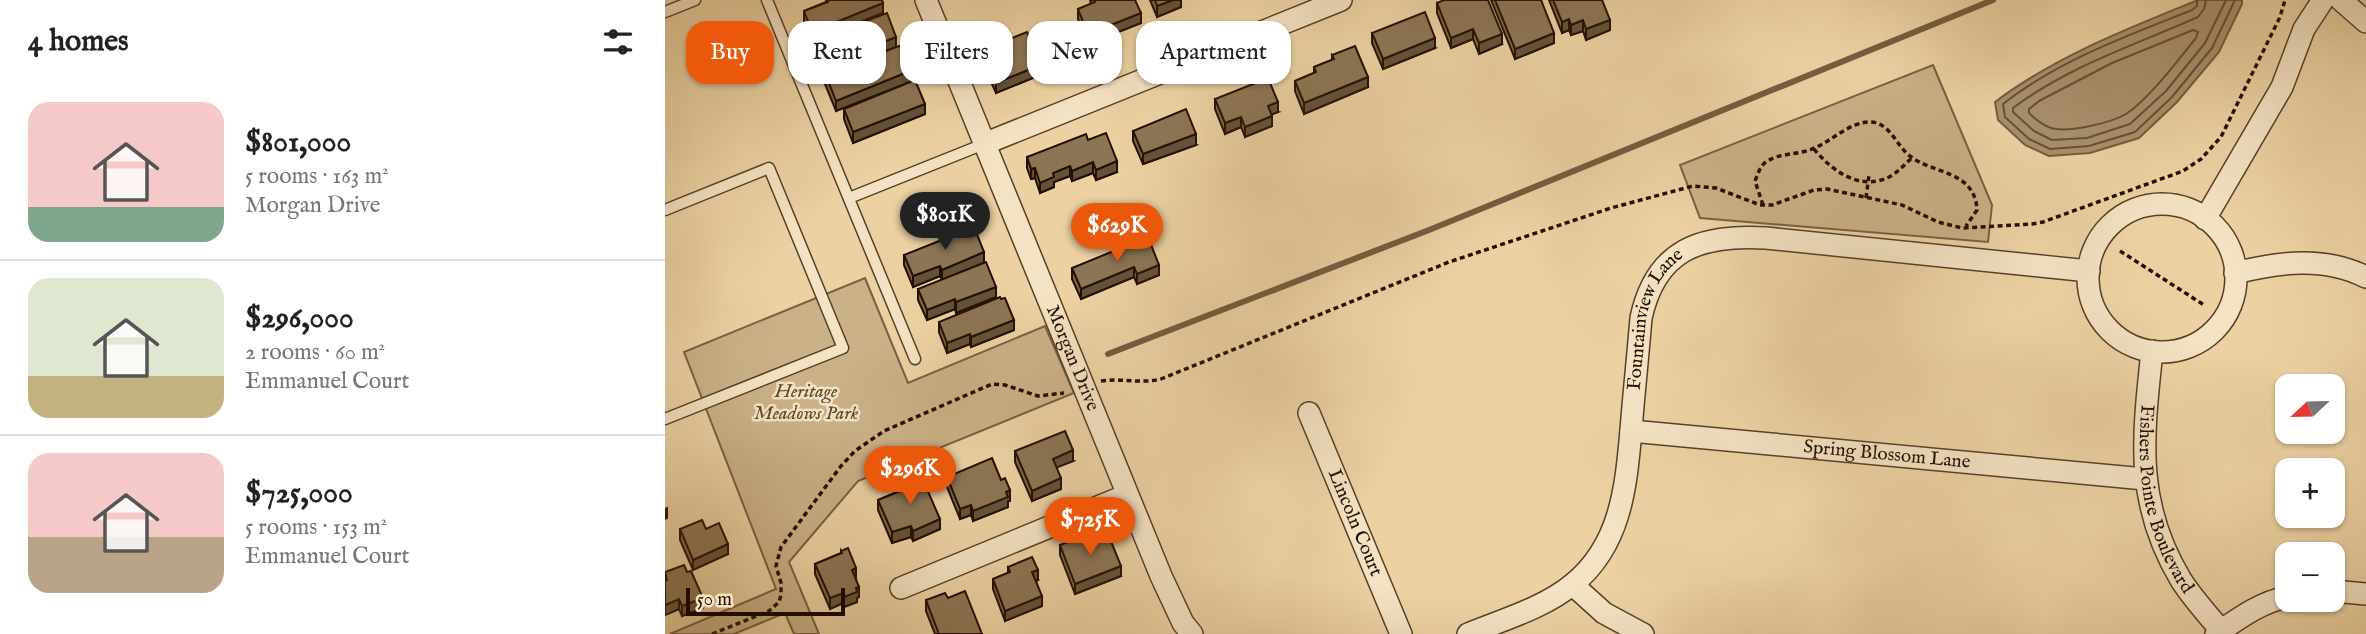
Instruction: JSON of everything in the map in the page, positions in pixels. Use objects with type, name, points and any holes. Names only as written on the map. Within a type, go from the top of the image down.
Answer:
[{"type":"street","name":"Morgan Drive","points":[[926,0],[1127,495],[1161,576],[1183,623],[1192,634]]},
{"type":"street","points":[[984,144],[1341,0]]},
{"type":"street","points":[[2205,219],[2282,87],[2304,29],[2323,0]]},
{"type":"street","points":[[2341,0],[2366,22]]},
{"type":"street","points":[[2151,205],[2193,211],[2205,219],[2215,227],[2229,248],[2235,272],[2235,286],[2228,311],[2212,332],[2202,340],[2178,351],[2152,351],[2126,343],[2105,325],[2092,300],[2089,271],[2097,244],[2104,233],[2113,223],[2131,212],[2151,205]]},
{"type":"street","name":"Fountainview Lane","points":[[1468,634],[1545,602],[1573,585],[1590,569],[1613,533],[1626,486],[1641,318],[1651,285],[1676,256],[1700,242],[1726,237],[1766,238],[2089,271]]},
{"type":"street","points":[[2235,272],[2285,262],[2302,262],[2338,266],[2366,277]]},
{"type":"street","name":"Fishers Pointe Boulevard","points":[[2152,351],[2143,436],[2145,479],[2158,533],[2170,561],[2220,633]]},
{"type":"street","name":"Lincoln Court","points":[[1309,413],[1401,634]]},
{"type":"street","name":"Spring Blossom Lane","points":[[1631,430],[2145,479]]},
{"type":"street","points":[[901,587],[1127,495]]},
{"type":"street","points":[[1573,585],[1604,613],[1643,634]]},
{"type":"street","points":[[2345,592],[2366,594]]},
{"type":"street","points":[[2220,633],[2252,611],[2275,600]]},
{"type":"lane","points":[[665,12],[695,0]]},
{"type":"lane","points":[[767,0],[915,359]]},
{"type":"lane","points":[[849,198],[984,144]]},
{"type":"lane","points":[[665,210],[769,168],[843,348],[665,419]]},
{"type":"path","points":[[1096,383],[1114,379],[1142,382],[1161,379],[1449,262],[1544,229],[1665,192],[1703,185],[1734,194],[1752,204],[1763,205],[1772,205],[1821,189],[1902,205],[1938,222],[1964,228],[2043,222],[2192,165],[2211,149],[2221,137],[2280,17],[2285,0]]},
{"type":"path","points":[[1763,205],[1755,181],[1764,163],[1814,149],[1849,128],[1870,122],[1886,129],[1912,158],[1950,173],[1970,190],[1977,210],[1964,228]]},
{"type":"path","points":[[1814,149],[1845,176],[1868,182],[1891,175],[1912,158]]},
{"type":"path","points":[[1866,198],[1868,174]]},
{"type":"path","points":[[2120,251],[2204,305]]},
{"type":"path","points":[[712,634],[775,606],[781,595],[776,566],[784,541],[841,466],[874,437],[992,384],[1005,385],[1038,396],[1070,391]]},
{"type":"green space","points":[[1933,65],[1992,205],[1988,242],[1700,218],[1680,165]]},
{"type":"green space","name":"Heritage Meadows Park","points":[[865,278],[908,383],[1045,326],[1074,393],[858,481],[789,562],[819,634],[794,634],[785,613],[734,634],[670,634],[776,589],[684,352]]},
{"type":"water","points":[[2198,0],[2242,0],[2242,4],[2219,52],[2177,102],[2139,138],[2090,153],[2049,156],[2025,145],[1998,120],[1995,102],[2042,71],[2093,45]]},
{"type":"building","points":[[827,0],[882,0],[883,3],[839,21],[808,21],[804,11],[828,2]]},
{"type":"building","points":[[1094,0],[1135,0],[1141,13],[1121,21],[1083,21],[1078,9],[1095,2]]},
{"type":"building","points":[[1155,0],[1173,0],[1157,6]]},
{"type":"building","points":[[1444,0],[1488,0],[1502,34],[1479,43],[1473,29],[1451,38],[1437,3]]},
{"type":"building","points":[[1495,0],[1541,0],[1554,33],[1515,49]]},
{"type":"building","points":[[1553,0],[1602,0],[1610,20],[1586,29],[1583,20],[1571,25],[1569,19],[1562,22]]},
{"type":"building","points":[[1425,12],[1435,38],[1383,59],[1372,33]]},
{"type":"building","points":[[887,13],[896,37],[886,41],[886,21],[866,21]]},
{"type":"building","points":[[1027,32],[1027,70],[1013,76],[1013,38]]},
{"type":"building","points":[[900,46],[900,75],[886,81],[886,51]]},
{"type":"building","points":[[1355,46],[1368,77],[1304,103],[1295,81],[1316,72],[1314,67],[1334,59],[1332,55]]},
{"type":"building","points":[[829,84],[878,84],[836,101]]},
{"type":"building","points":[[905,84],[917,84],[925,104],[853,132],[844,109]]},
{"type":"building","points":[[1253,84],[1270,84],[1278,102],[1268,106],[1272,116],[1245,127],[1241,117],[1225,123],[1215,99]]},
{"type":"building","points":[[1186,109],[1196,134],[1143,154],[1133,131]]},
{"type":"building","points":[[1106,133],[1117,161],[1096,170],[1093,162],[1072,171],[1070,166],[1053,173],[1054,177],[1040,183],[1035,168],[1031,169],[1027,157],[1086,134],[1088,140]]},
{"type":"building","points":[[974,227],[984,252],[942,270],[940,266],[913,276],[904,255]]},
{"type":"building","points":[[1148,237],[1159,265],[1137,274],[1134,267],[1081,289],[1072,268]]},
{"type":"building","points":[[986,262],[996,287],[927,310],[918,289]]},
{"type":"building","points":[[1000,297],[1005,298],[1014,320],[971,337],[970,334],[947,343],[939,322]]},
{"type":"building","points":[[1065,431],[1073,450],[1053,459],[1061,478],[1032,491],[1015,451]]},
{"type":"building","points":[[992,458],[1001,480],[1005,478],[1010,490],[1006,492],[1008,497],[973,511],[971,505],[960,509],[947,477]]},
{"type":"building","points":[[919,471],[940,519],[913,531],[911,526],[892,532],[878,500],[908,488],[904,478]]},
{"type":"building","points":[[702,520],[706,529],[719,523],[728,544],[693,560],[680,529]]},
{"type":"building","points":[[1089,534],[1092,540],[1108,534],[1121,566],[1075,584],[1060,545]]},
{"type":"building","points":[[848,548],[856,568],[852,570],[859,587],[856,588],[857,592],[844,597],[843,593],[830,598],[815,564]]},
{"type":"building","points":[[1032,557],[1038,570],[1032,572],[1042,596],[1005,611],[993,579],[1010,572],[1008,567]]},
{"type":"building","points":[[684,565],[687,572],[691,571],[703,598],[682,606],[679,599],[665,605],[665,572]]},
{"type":"building","points":[[965,591],[982,634],[939,634],[926,600],[945,593],[948,598]]},
{"type":"waterway","points":[[1108,354],[1429,230],[1993,0]]}]
